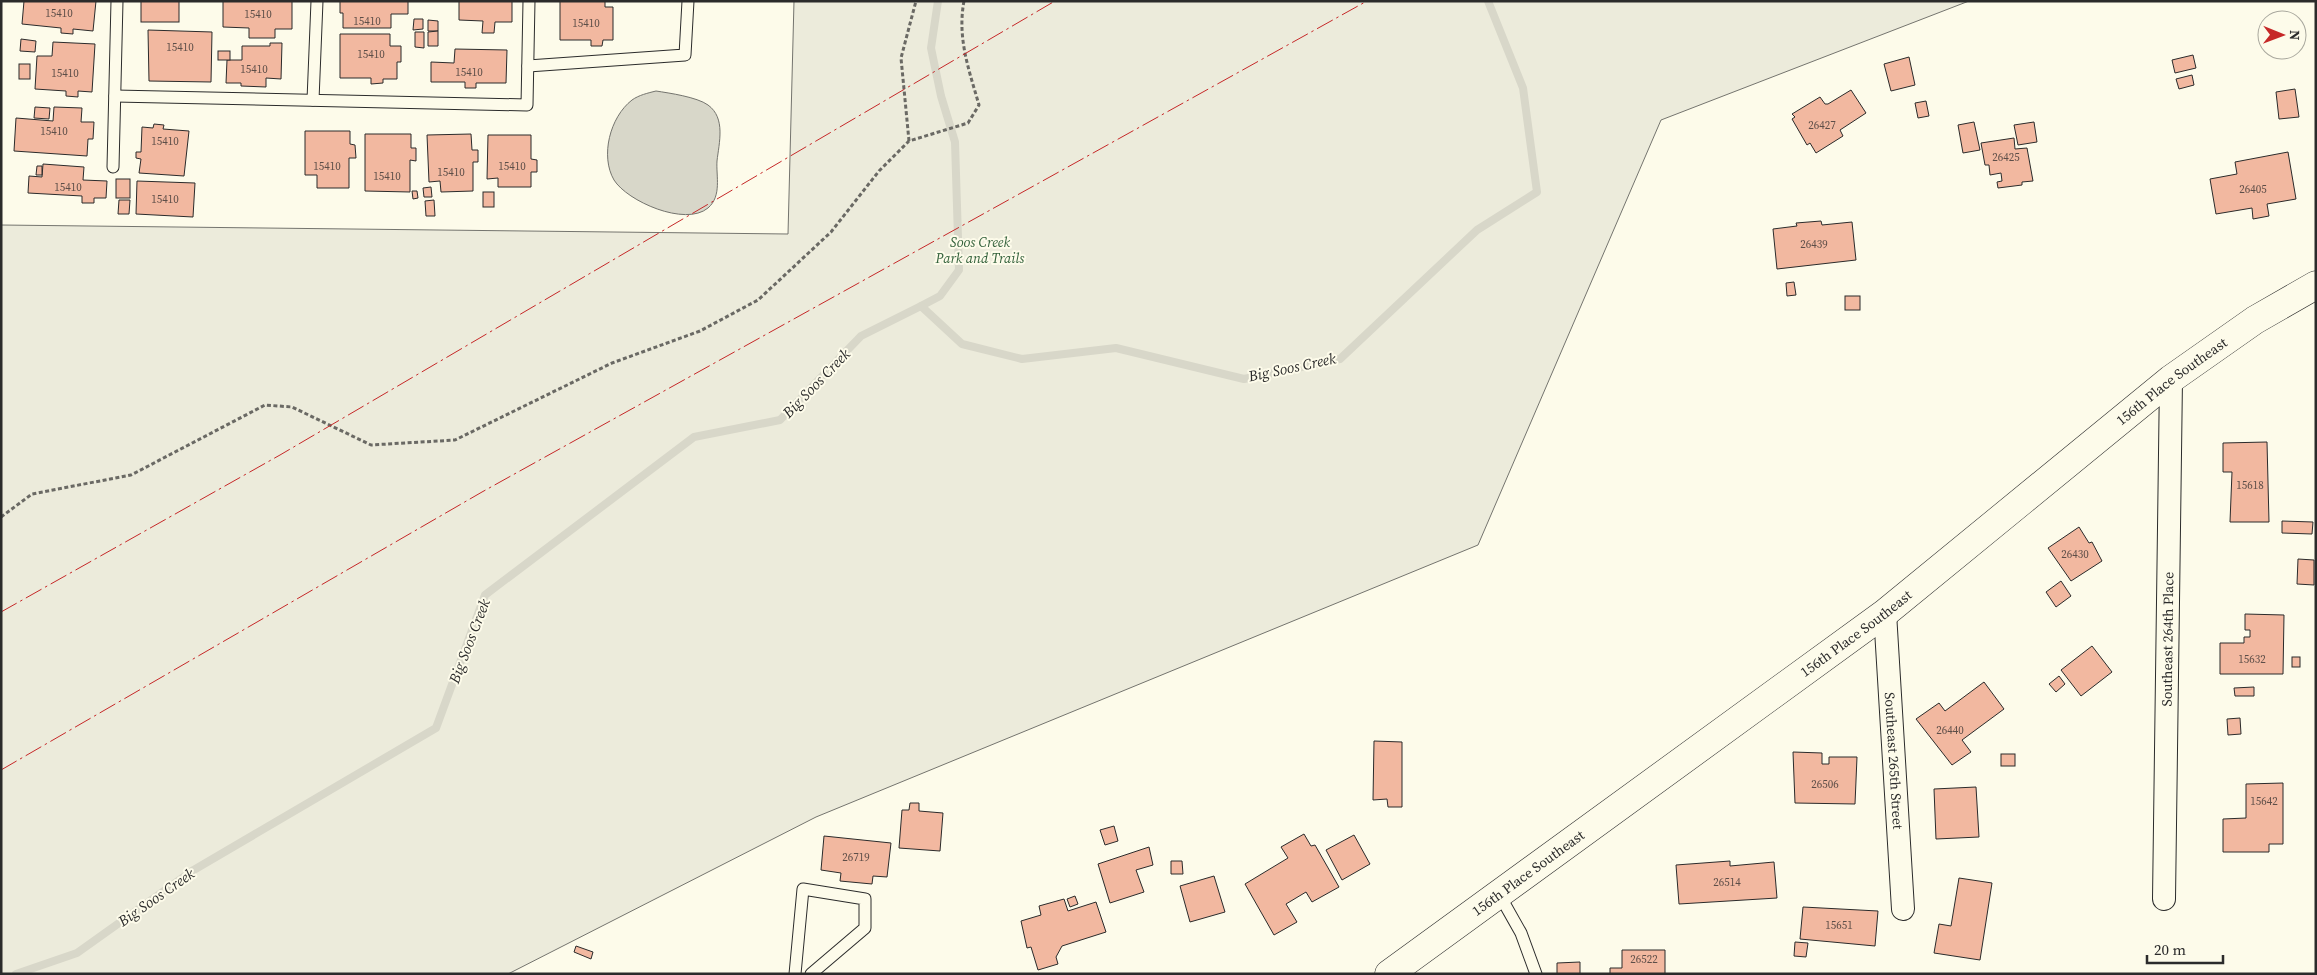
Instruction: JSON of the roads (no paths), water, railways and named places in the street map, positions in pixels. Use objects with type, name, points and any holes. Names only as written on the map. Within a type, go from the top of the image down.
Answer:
[{"type":"street","name":"156th Place Southeast","points":[[1389,974],[1885,613],[2172,379],[2256,320],[2316,285]]},
{"type":"street","name":"Southeast 264th Place","points":[[2164,899],[2172,379]]},
{"type":"street","name":"Southeast 265th Street","points":[[1885,613],[1903,909]]},
{"type":"lane","points":[[113,167],[117,1]]},
{"type":"lane","points":[[313,100],[317,1]]},
{"type":"lane","points":[[115,96],[527,105],[529,1]]},
{"type":"lane","points":[[528,66],[685,55],[688,1]]},
{"type":"lane","points":[[795,974],[803,889],[865,898],[864,928],[811,974]]},
{"type":"lane","points":[[1499,894],[1521,933],[1536,974]]},
{"type":"waterway","points":[[921,306],[940,296],[959,270],[955,142],[941,96],[931,48],[938,1]]},
{"type":"waterway","name":"Big Soos Creek","points":[[16,974],[77,953],[192,871],[436,728],[485,595],[694,437],[780,420],[861,336],[921,306],[962,344],[1022,359],[1116,348],[1244,379],[1340,359],[1477,230],[1537,192],[1523,88],[1488,1]]},
{"type":"park label","name":"Soos Creek Park and Trails","points":[[980,250]]}]
